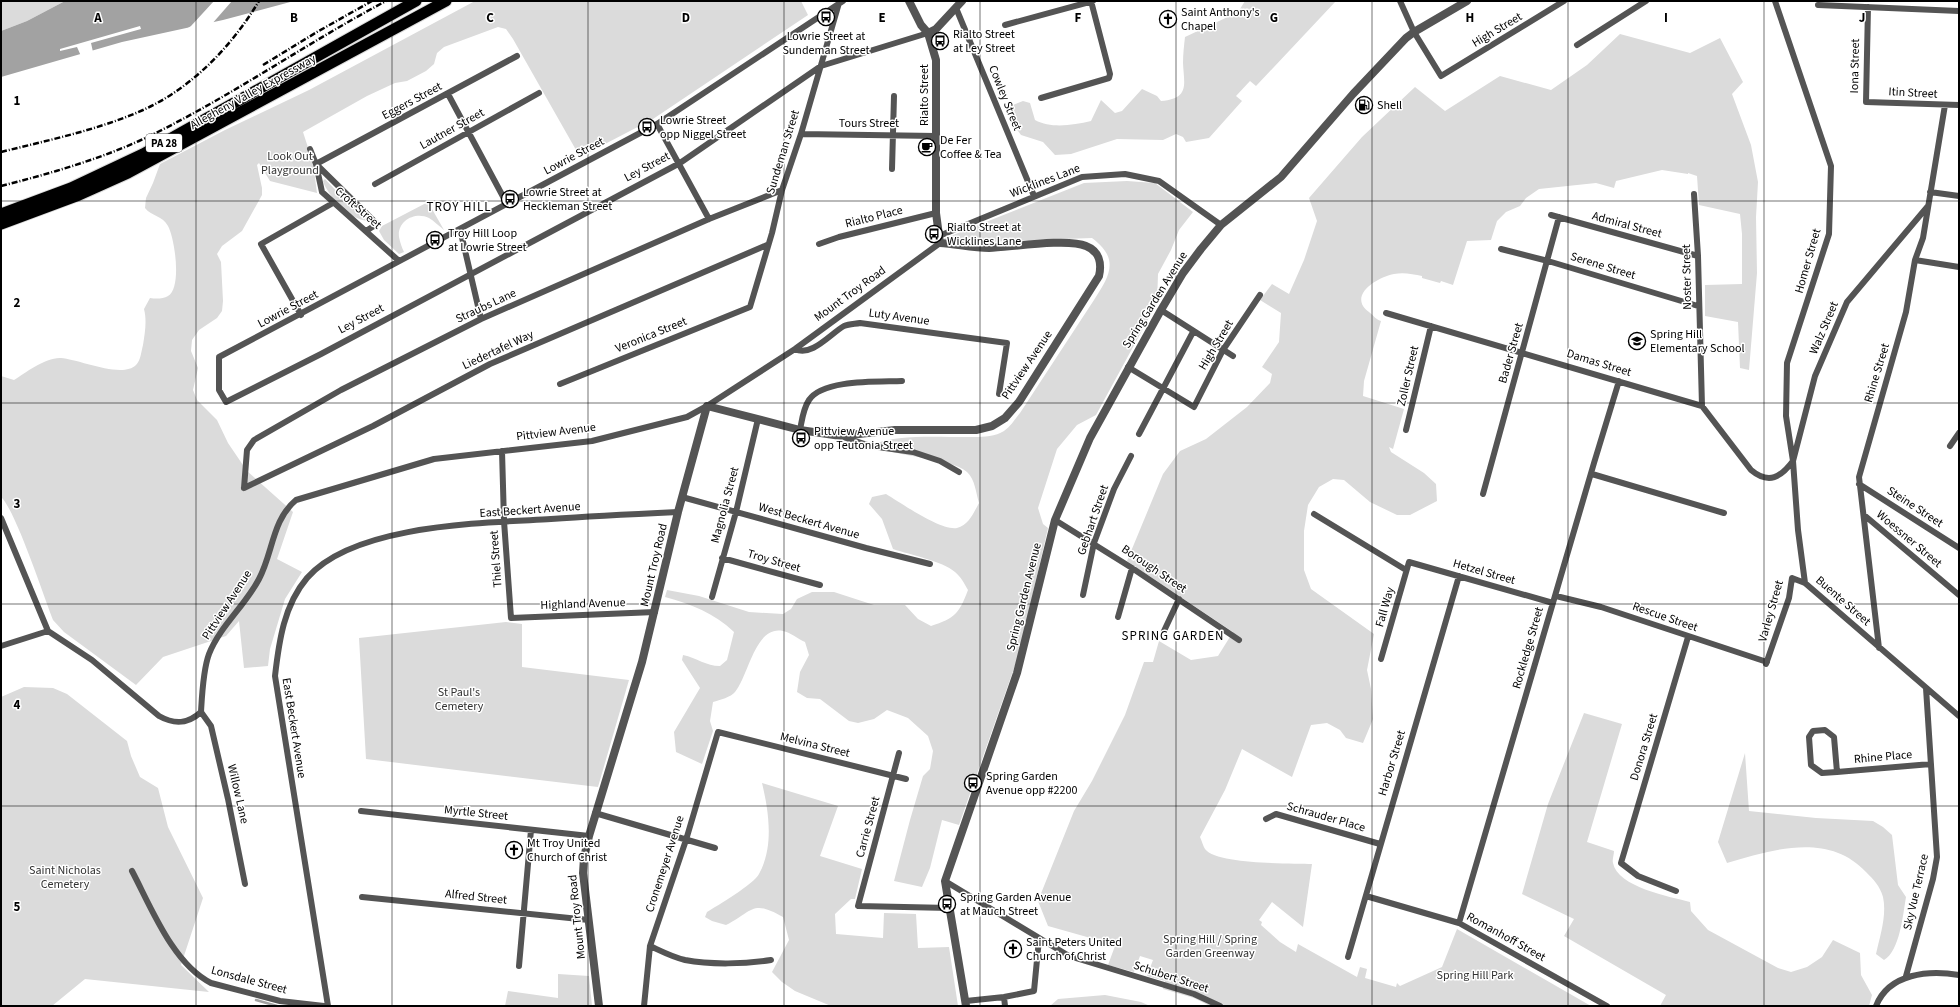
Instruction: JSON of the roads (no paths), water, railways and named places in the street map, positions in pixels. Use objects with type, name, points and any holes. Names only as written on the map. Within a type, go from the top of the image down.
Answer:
[{"type":"highway","name":"Allegheny Valley Expressway","points":[[1,214],[71,188],[143,154],[416,1]]},
{"type":"highway","name":"Allegheny Valley Expressway","points":[[1,224],[79,195],[128,173],[446,1]]},
{"type":"highway","points":[[401,25],[455,1]]},
{"type":"street","name":"Rialto Street","points":[[909,1],[921,25],[928,32],[936,60],[936,212],[940,239]]},
{"type":"street","name":"Ley Street","points":[[219,357],[218,390],[226,402],[321,354],[680,163],[821,66],[936,29],[962,1]]},
{"type":"street","points":[[1005,24],[1092,1],[1110,74],[1109,78],[1041,98]]},
{"type":"street","points":[[1400,1],[1414,32]]},
{"type":"street","name":"Spring Garden Avenue","points":[[966,1004],[945,881],[1017,673],[1055,520],[1090,438],[1128,368],[1183,274],[1221,225],[1281,177],[1353,94],[1414,32],[1467,1]]},
{"type":"street","name":"High Street","points":[[1414,32],[1441,76],[1564,1]]},
{"type":"street","points":[[1577,45],[1646,1]]},
{"type":"street","name":"Homer Street","points":[[1775,1],[1831,166],[1829,234],[1787,363],[1786,416],[1793,461]]},
{"type":"street","name":"Sundeman Street","points":[[750,307],[767,245],[772,234],[782,190],[801,134],[841,2]]},
{"type":"street","name":"Lowrie Street","points":[[219,357],[301,315],[399,261],[658,124],[841,2]]},
{"type":"street","points":[[1818,5],[1959,11]]},
{"type":"street","name":"Iona Street","points":[[1866,102],[1868,7]]},
{"type":"street","name":"Cowley Street","points":[[956,8],[1034,196]]},
{"type":"street","name":"Eggers Street","points":[[316,164],[517,56]]},
{"type":"street","name":"Lautner Street","points":[[376,184],[539,93]]},
{"type":"street","points":[[448,94],[507,204]]},
{"type":"street","points":[[892,169],[894,96]]},
{"type":"street","name":"Itin Street","points":[[1866,102],[1959,105]]},
{"type":"street","name":"Rhine Street","points":[[1880,648],[1859,484],[1861,468],[1903,323],[1915,260],[1922,238],[1945,105]]},
{"type":"street","points":[[658,124],[709,219]]},
{"type":"street","name":"Tours Street","points":[[801,134],[893,134],[936,136]]},
{"type":"street","points":[[310,149],[316,164],[377,224],[366,231]]},
{"type":"street","name":"Croft Street","points":[[316,164],[322,192],[399,261]]},
{"type":"street","name":"Wicklines Lane","points":[[940,239],[1034,196],[1082,177],[1125,174],[1159,181],[1221,225]]},
{"type":"street","name":"Straubs Lane","points":[[244,488],[247,450],[254,440],[341,390],[481,319],[709,219],[782,190]]},
{"type":"street","points":[[1930,192],[1959,196]]},
{"type":"street","name":"Noster Street","points":[[1694,194],[1698,256],[1698,306],[1702,406]]},
{"type":"street","points":[[301,315],[261,244],[333,203]]},
{"type":"street","name":"Walz Street","points":[[1793,461],[1815,376],[1847,302],[1928,206]]},
{"type":"street","name":"Rialto Place","points":[[819,244],[839,237],[936,212]]},
{"type":"street","name":"Admiral Street","points":[[1551,215],[1698,256]]},
{"type":"street","name":"Bader Street","points":[[1483,494],[1559,217]]},
{"type":"street","points":[[460,229],[472,274],[481,319]]},
{"type":"street","name":"Mount Troy Road","points":[[599,1006],[583,873],[584,858],[595,813],[642,662],[678,512],[707,406],[795,349],[940,239]]},
{"type":"street","name":"Pittview Avenue","points":[[201,712],[209,656],[225,626],[252,591],[260,577],[282,516],[296,500],[404,466],[434,459],[606,438],[686,416],[707,406],[800,430],[841,436],[895,430],[976,430],[992,426],[1005,418],[1019,402],[1096,283],[1101,269],[1101,262],[1094,251],[1084,245],[1075,243],[988,248],[940,239]]},
{"type":"street","name":"Liedertafel Way","points":[[244,488],[373,426],[490,364],[767,245]]},
{"type":"street","name":"Serene Street","points":[[1501,249],[1548,261],[1698,306]]},
{"type":"street","points":[[1915,260],[1959,266]]},
{"type":"street","name":"High Street","points":[[1164,389],[1194,407],[1223,350],[1260,295]]},
{"type":"street","name":"Veronica Street","points":[[560,384],[750,307]]},
{"type":"street","points":[[1161,310],[1232,356]]},
{"type":"street","name":"Damas Street","points":[[1386,313],[1523,352],[1702,406]]},
{"type":"street","name":"Luty Avenue","points":[[795,349],[801,352],[810,349],[845,325],[860,323],[1007,343],[999,394]]},
{"type":"street","name":"Zoller Street","points":[[1406,430],[1431,326]]},
{"type":"street","points":[[1139,434],[1193,332]]},
{"type":"street","points":[[1128,368],[1164,389]]},
{"type":"street","points":[[800,430],[809,399],[818,391],[831,386],[902,381]]},
{"type":"street","name":"Rockledge Street","points":[[1459,923],[1620,381]]},
{"type":"street","points":[[1702,406],[1751,470],[1759,476],[1777,477],[1785,471],[1793,461]]},
{"type":"street","name":"Magnolia Street","points":[[712,597],[736,512],[758,419]]},
{"type":"street","points":[[1950,446],[1959,433]]},
{"type":"street","points":[[841,436],[871,446],[913,452],[940,461],[959,472]]},
{"type":"street","name":"Thiel Street","points":[[502,451],[504,522],[511,618]]},
{"type":"street","name":"Gebhart Street","points":[[1083,594],[1094,543],[1114,489],[1131,456]]},
{"type":"street","name":"Buente Street","points":[[1793,461],[1798,530],[1805,583],[1959,716]]},
{"type":"street","points":[[1592,474],[1724,513]]},
{"type":"street","name":"Steine Street","points":[[1859,484],[1959,548]]},
{"type":"street","name":"West Beckert Avenue","points":[[682,497],[866,548],[930,564]]},
{"type":"street","name":"East Beckert Avenue","points":[[328,1006],[275,676],[279,643],[290,605],[297,590],[308,576],[323,562],[338,553],[369,542],[424,529],[504,522],[678,512]]},
{"type":"street","points":[[1314,514],[1406,570]]},
{"type":"street","name":"Woessner Street","points":[[1864,515],[1959,595]]},
{"type":"street","points":[[1,518],[48,631],[92,660],[166,720],[183,722],[190,721],[201,712]]},
{"type":"street","name":"Borough Street","points":[[1055,520],[1094,543],[1239,640]]},
{"type":"street","name":"Troy Street","points":[[722,558],[820,585]]},
{"type":"street","name":"Fall Way","points":[[1381,659],[1409,562]]},
{"type":"street","name":"Hetzel Street","points":[[1409,562],[1553,603]]},
{"type":"street","points":[[1118,617],[1132,568]]},
{"type":"street","name":"Harbor Street","points":[[1348,957],[1459,576]]},
{"type":"street","name":"Varley Street","points":[[1766,663],[1789,598],[1792,578],[1805,583]]},
{"type":"street","name":"Rescue Street","points":[[1556,596],[1601,607],[1766,663]]},
{"type":"street","points":[[1164,631],[1179,599]]},
{"type":"street","name":"Highland Avenue","points":[[511,618],[655,612]]},
{"type":"street","points":[[1,646],[48,631]]},
{"type":"street","name":"Donora Street","points":[[1676,891],[1638,876],[1621,863],[1688,637]]},
{"type":"street","points":[[1926,688],[1931,764]]},
{"type":"street","name":"Willow Lane","points":[[201,712],[211,726],[228,799],[245,884]]},
{"type":"street","name":"Rhine Place","points":[[1837,772],[1834,737],[1825,730],[1813,731],[1809,737],[1811,765],[1822,773],[1837,772],[1931,764]]},
{"type":"street","name":"Melvina Street","points":[[718,732],[906,779]]},
{"type":"street","name":"Cronemeyer Avenue","points":[[644,1006],[650,946],[686,840],[718,732]]},
{"type":"street","name":"Carrie Street","points":[[899,753],[858,906],[950,908]]},
{"type":"street","name":"Sky Vue Terrace","points":[[1906,976],[1933,879],[1937,857],[1931,764]]},
{"type":"street","name":"Myrtle Street","points":[[361,812],[589,836]]},
{"type":"street","points":[[595,813],[715,848]]},
{"type":"street","name":"Schrauder Place","points":[[1266,819],[1276,814],[1380,844]]},
{"type":"street","points":[[519,966],[522,913],[531,830]]},
{"type":"street","name":"Lonsdale Street","points":[[132,871],[179,955],[201,978],[211,983],[280,1001],[324,1006]]},
{"type":"street","name":"Schubert Street","points":[[945,881],[1068,956],[1194,994],[1220,1006]]},
{"type":"street","name":"Romanhoff Street","points":[[1366,896],[1459,923],[1607,1006]]},
{"type":"street","name":"Alfred Street","points":[[362,897],[588,920]]},
{"type":"street","points":[[966,1004],[1034,991],[1038,939]]},
{"type":"street","points":[[650,946],[686,960],[741,963],[771,960]]},
{"type":"street","points":[[1876,1006],[1885,993],[1906,976],[1929,973],[1959,975]]},
{"type":"street","points":[[1004,997],[1005,1006]]},
{"type":"waterway","points":[[256,1000],[277,1006]]},
{"type":"railway","points":[[1,152],[73,134],[109,123],[143,110],[161,101],[194,78],[209,64],[236,34],[259,1]]},
{"type":"railway","points":[[263,65],[372,1]]},
{"type":"railway","points":[[1,186],[36,177],[105,155],[139,141],[201,109],[386,1]]},
{"type":"place","name":"Lowrie Street at Sundeman Street","points":[[826,17]]},
{"type":"place","name":"Saint Anthony's Chapel","points":[[1168,19]]},
{"type":"place","name":"Rialto Street at Ley Street","points":[[940,41]]},
{"type":"place","name":"Shell","points":[[1364,105]]},
{"type":"place","name":"Lowrie Street opp Niggel Street","points":[[647,127]]},
{"type":"place","name":"De Fer Coffee & Tea","points":[[927,147]]},
{"type":"place","name":"Lowrie Street at Heckleman Street","points":[[510,199]]},
{"type":"place","name":"Rialto Street at Wicklines Lane","points":[[934,234]]},
{"type":"place","name":"Troy Hill Loop at Lowrie Street","points":[[435,240]]},
{"type":"place","name":"Spring Hill Elementary School","points":[[1637,341]]},
{"type":"place","name":"Pittview Avenue opp Teutonia Street","points":[[801,438]]},
{"type":"place","name":"Spring Garden Avenue opp #2200","points":[[973,783]]},
{"type":"place","name":"Mt Troy United Church of Christ","points":[[514,850]]},
{"type":"place","name":"Spring Garden Avenue at Mauch Street","points":[[947,904]]},
{"type":"place","name":"Saint Peters United Church of Christ","points":[[1013,949]]},
{"type":"district","name":"TROY HILL","points":[[459,207]]},
{"type":"district","name":"SPRING GARDEN","points":[[1173,636]]},
{"type":"park label","name":"Look Out Playground","points":[[290,163]]},
{"type":"park label","name":"St Paul's Cemetery","points":[[459,699]]},
{"type":"park label","name":"Saint Nicholas Cemetery","points":[[65,877]]},
{"type":"park label","name":"Spring Hill / Spring Garden Greenway","points":[[1210,946]]},
{"type":"park label","name":"Spring Hill Park","points":[[1475,975]]}]
